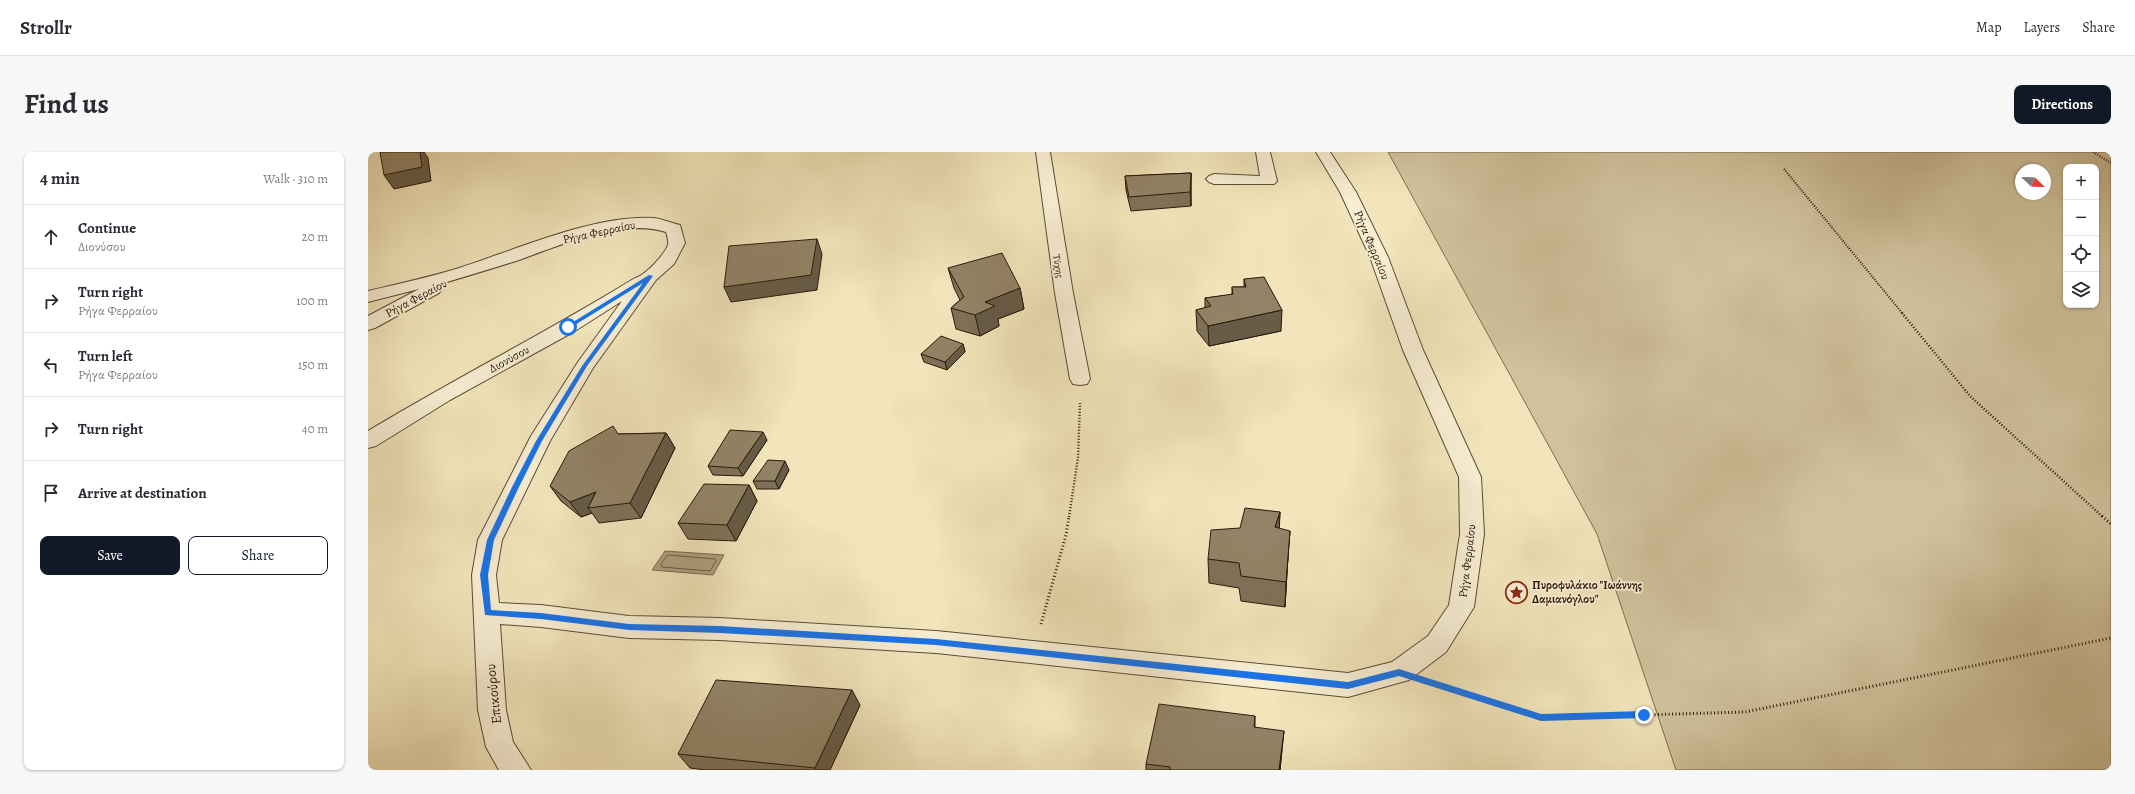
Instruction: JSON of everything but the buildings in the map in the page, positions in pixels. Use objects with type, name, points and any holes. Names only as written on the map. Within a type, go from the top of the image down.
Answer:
[{"type":"street","name":"Τύχης","points":[[1043,152],[1064,293],[1080,379]]},
{"type":"street","points":[[1214,179],[1269,181],[1263,152]]},
{"type":"street","name":"Ρήγα Φερραίου","points":[[464,272],[569,237],[635,223],[655,223],[674,229],[677,243],[668,260],[650,276],[585,366],[539,441],[515,487],[490,540],[484,575],[488,613],[541,616],[629,627],[838,636],[936,642],[1348,685],[1399,672],[1437,644],[1461,607],[1472,534],[1470,477],[1413,350],[1379,257],[1348,192],[1323,152]]},
{"type":"street","points":[[368,297],[464,272]]},
{"type":"street","name":"Ρήγα Φεραίου","points":[[368,324],[464,272]]},
{"type":"street","name":"Διονύσου","points":[[368,441],[443,395],[568,327],[650,276]]},
{"type":"street","name":"Επικούρου","points":[[488,613],[492,710],[500,747],[516,770]]},
{"type":"path","points":[[2093,152],[2111,163]]},
{"type":"path","points":[[1784,169],[1970,396],[2111,524]]},
{"type":"path","points":[[1033,652],[1066,535],[1078,458],[1080,379]]},
{"type":"path","points":[[1399,672],[1541,718],[1746,712],[2111,638]]},
{"type":"shaded area","points":[[1388,152],[2111,152],[2111,770],[1676,770],[1597,534]]},
{"type":"water","points":[[665,551],[724,555],[713,575],[652,570]]},
{"type":"place","name":"Πυροφυλάκιο \"Ιωάννης Δαμιανόγλου\"","points":[[1517,592]]},
{"type":"route","points":[[568,327],[650,276],[585,366],[539,441],[515,487],[490,540],[484,575],[488,613],[541,616],[629,627],[720,629],[936,642],[1348,685],[1399,672],[1541,718],[1644,715]]}]
